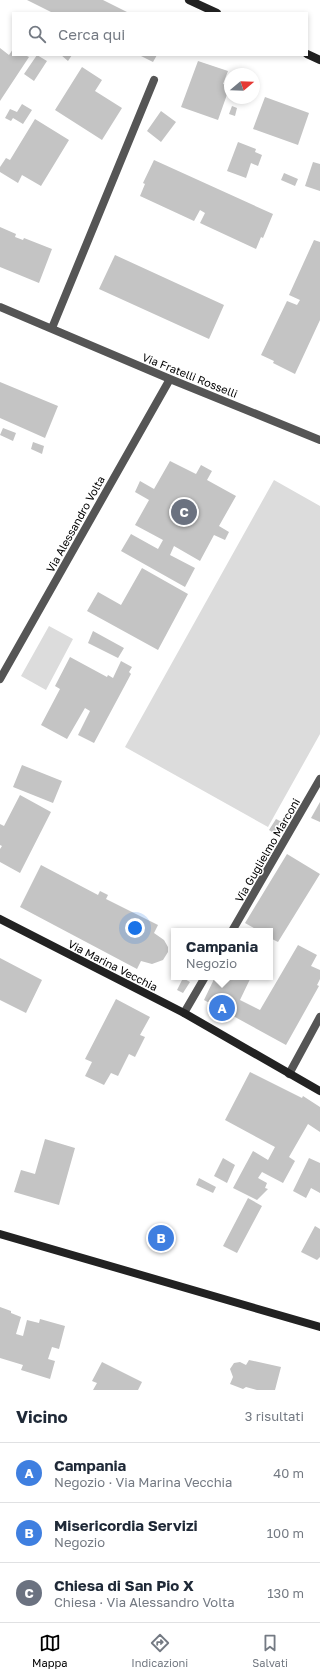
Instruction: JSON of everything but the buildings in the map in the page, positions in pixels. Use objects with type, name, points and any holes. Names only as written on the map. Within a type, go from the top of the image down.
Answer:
[{"type":"main road","points":[[189,0],[215,12]]},
{"type":"main road","points":[[308,54],[320,60]]},
{"type":"main road","name":"Via Marina Vecchia","points":[[0,919],[184,1014],[320,1091]]},
{"type":"main road","points":[[0,1234],[320,1327]]},
{"type":"street","points":[[52,328],[154,80]]},
{"type":"street","name":"Via Fratelli Rosselli","points":[[0,307],[52,328],[170,380],[320,440]]},
{"type":"street","name":"Via Alessandro Volta","points":[[0,679],[170,380]]},
{"type":"street","name":"Via Guglielmo Marconi","points":[[234,928],[320,779]]},
{"type":"street","points":[[184,1014],[203,980]]},
{"type":"street","points":[[290,1074],[320,1016]]},
{"type":"shaded area","points":[[274,480],[320,506],[320,734],[268,827],[125,747]]},
{"type":"shaded area","points":[[49,626],[73,639],[46,690],[21,676]]},
{"type":"place","name":"Chiesa di San Pio X","points":[[184,512]]},
{"type":"place","name":"Campania","points":[[222,1008]]},
{"type":"place","name":"Misericordia Servizi","points":[[161,1238]]}]
